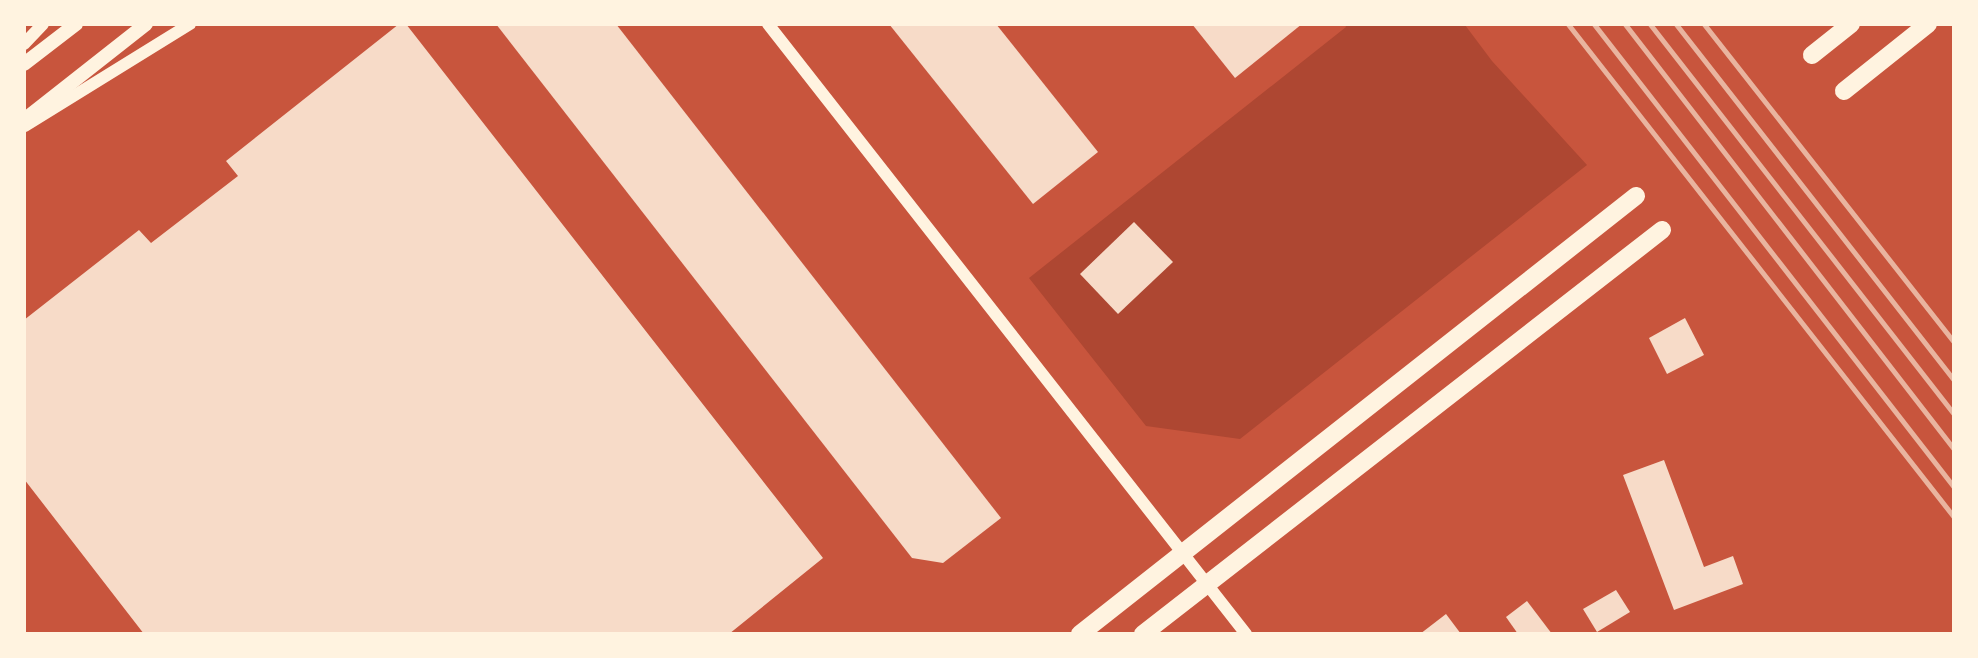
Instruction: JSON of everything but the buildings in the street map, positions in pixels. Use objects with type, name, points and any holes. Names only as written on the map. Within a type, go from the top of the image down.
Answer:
[{"type":"main road","points":[[24,64],[76,24]]},
{"type":"main road","points":[[24,120],[146,24]]},
{"type":"main road","points":[[1812,55],[1851,24]]},
{"type":"main road","points":[[1844,91],[1928,24]]},
{"type":"main road","points":[[1080,634],[1636,196]]},
{"type":"main road","points":[[1143,634],[1662,230]]},
{"type":"street","points":[[24,44],[43,24]]},
{"type":"street","points":[[24,126],[190,24]]},
{"type":"street","points":[[768,24],[1246,634]]},
{"type":"shaded area","points":[[1345,25],[1465,25],[1492,61],[1587,165],[1240,439],[1146,426],[1029,278],[1346,27]]},
{"type":"railway","points":[[1568,24],[1954,517]]},
{"type":"railway","points":[[1594,24],[1954,487]]},
{"type":"railway","points":[[1625,24],[1954,449]]},
{"type":"railway","points":[[1650,24],[1954,414]]},
{"type":"railway","points":[[1676,24],[1954,380]]},
{"type":"railway","points":[[1704,24],[1954,342]]}]
